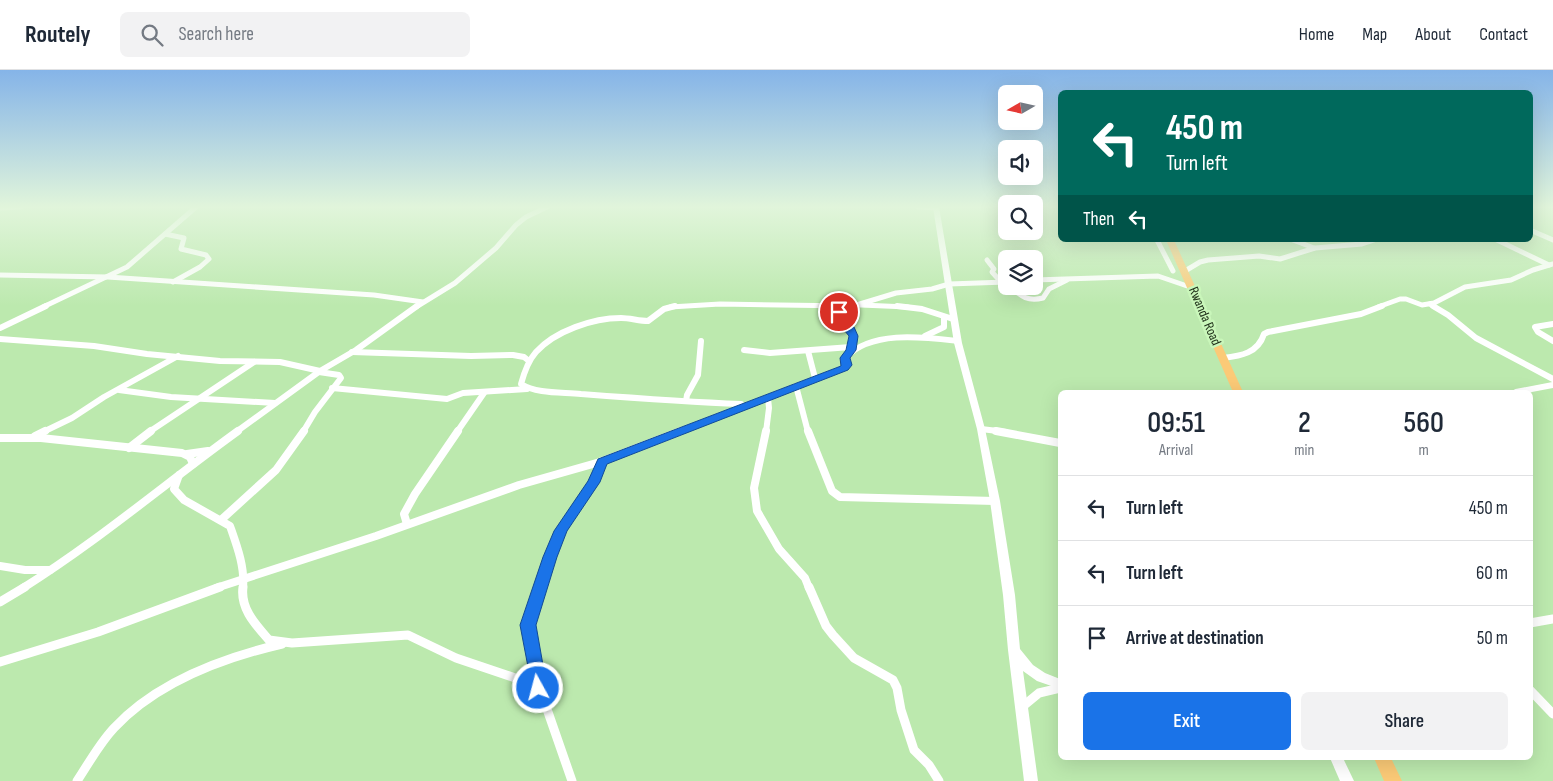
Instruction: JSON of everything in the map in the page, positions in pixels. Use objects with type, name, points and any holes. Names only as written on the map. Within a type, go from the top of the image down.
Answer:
[{"type":"highway","name":"Rwanda Road","points":[[1171,242],[1237,390]]},
{"type":"highway","points":[[1384,760],[1393,781]]},
{"type":"street","points":[[0,328],[108,277],[133,263],[158,240]]},
{"type":"street","points":[[172,282],[200,268],[209,259],[206,255],[181,249],[183,240]]},
{"type":"street","points":[[0,602],[51,570],[110,529],[247,422],[423,302],[461,279],[503,240]]},
{"type":"street","points":[[922,337],[944,327],[948,318],[949,284],[942,240]]},
{"type":"street","points":[[1158,242],[1173,270]]},
{"type":"street","points":[[1298,242],[1315,248]]},
{"type":"street","points":[[1158,276],[1208,260],[1254,256],[1280,259],[1315,248],[1368,242]]},
{"type":"street","points":[[1502,242],[1551,264]]},
{"type":"street","points":[[987,260],[994,268],[992,272],[998,277]]},
{"type":"street","points":[[1223,358],[1249,354],[1262,341],[1264,334],[1268,332],[1361,314],[1400,300],[1406,299],[1422,305],[1430,304],[1465,287],[1511,280],[1551,264]]},
{"type":"street","points":[[0,275],[108,277],[374,295],[423,302]]},
{"type":"street","points":[[1043,280],[1158,276],[1193,288]]},
{"type":"street","points":[[1020,295],[1025,299],[1035,300],[1043,298],[1049,289],[1067,280]]},
{"type":"street","points":[[0,662],[98,632],[244,578],[538,479],[602,462],[844,368],[847,365],[845,358],[851,348],[852,332],[838,315],[839,312],[896,293],[932,289],[949,284],[998,283]]},
{"type":"street","points":[[529,389],[521,384],[530,362],[539,349],[572,329],[616,318],[648,321],[670,306],[720,304],[774,306],[888,305],[934,311],[948,318],[958,341],[980,429],[995,501],[1009,595],[1031,781]]},
{"type":"street","points":[[1430,304],[1448,315],[1476,338],[1553,379]]},
{"type":"street","points":[[1553,324],[1535,327],[1538,332],[1553,340]]},
{"type":"street","points":[[744,350],[765,353],[851,348],[866,344],[922,337],[958,341]]},
{"type":"street","points":[[0,339],[94,346],[147,354],[220,360],[280,362],[340,377],[314,412],[301,437],[276,470],[221,520]]},
{"type":"street","points":[[686,401],[687,395],[698,375],[701,341]]},
{"type":"street","points":[[808,351],[815,378]]},
{"type":"street","points":[[352,352],[471,356],[513,355],[524,357],[530,362]]},
{"type":"street","points":[[31,437],[72,418],[178,356]]},
{"type":"street","points":[[129,448],[254,361]]},
{"type":"street","points":[[1527,390],[1553,385]]},
{"type":"street","points":[[796,386],[807,429],[832,491],[835,494],[847,497],[995,501]]},
{"type":"street","points":[[332,388],[447,399],[461,393],[529,389],[654,400],[722,404],[752,403]]},
{"type":"street","points":[[119,390],[198,399],[276,404]]},
{"type":"street","points":[[407,524],[404,514],[415,494],[484,393]]},
{"type":"street","points":[[768,398],[769,408],[765,440],[754,488],[757,511],[779,549],[805,578],[826,626],[833,635],[854,658],[893,680],[897,688],[900,710],[914,750],[929,765],[939,781]]},
{"type":"street","points":[[980,429],[1020,434],[1058,443]]},
{"type":"street","points":[[0,438],[31,437],[186,454],[210,450]]},
{"type":"street","points":[[186,454],[192,459],[193,464]]},
{"type":"street","points":[[572,781],[538,688],[528,625],[550,557],[561,531],[594,482],[602,462]]},
{"type":"street","points":[[180,473],[174,485],[184,500],[221,520],[230,526],[233,532],[244,578],[242,593],[249,617],[269,640],[289,643]]},
{"type":"street","points":[[0,566],[25,570],[51,570]]},
{"type":"street","points":[[1533,622],[1553,619]]},
{"type":"street","points":[[77,781],[114,728],[151,698],[205,668],[269,647],[289,643],[408,635],[456,658],[520,678],[538,688]]},
{"type":"street","points":[[1014,650],[1029,670],[1058,685]]},
{"type":"street","points":[[1021,707],[1046,688],[1058,686]]},
{"type":"street","points":[[1533,693],[1553,713]]},
{"type":"street","points":[[1337,760],[1347,781]]},
{"type":"route","points":[[538,688],[536,665],[528,625],[550,557],[561,531],[594,482],[602,462],[726,412],[768,398],[844,368],[847,365],[845,358],[851,350],[853,336],[850,329],[840,319],[839,312]]}]
